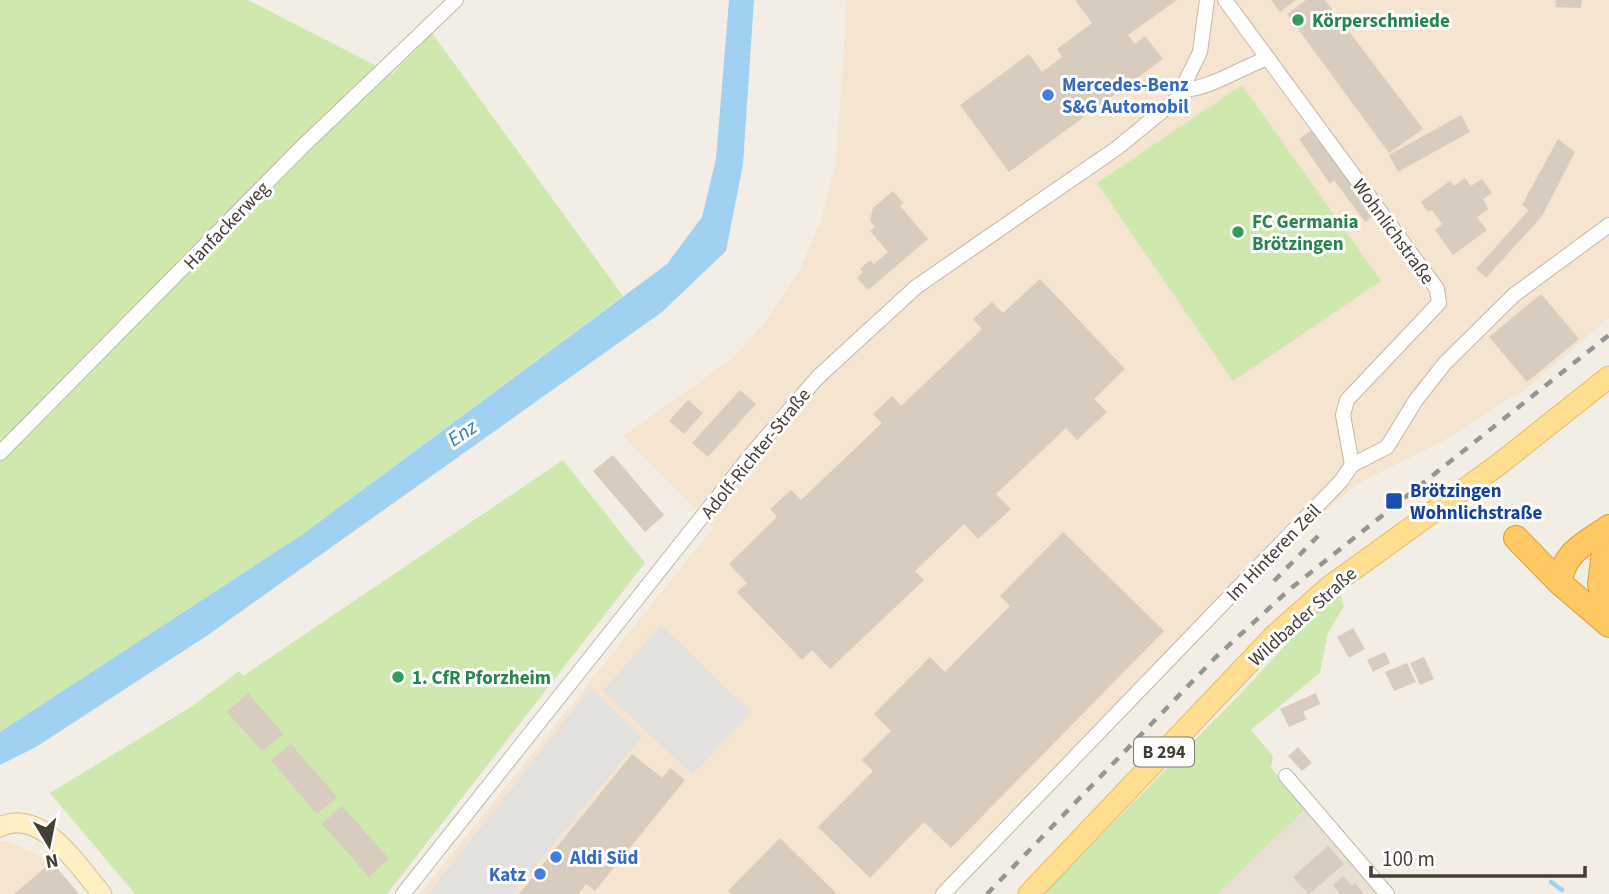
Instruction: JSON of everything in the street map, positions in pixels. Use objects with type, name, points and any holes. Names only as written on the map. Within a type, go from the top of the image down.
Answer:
[{"type":"highway","points":[[1516,538],[1560,583],[1609,625]]},
{"type":"highway","points":[[1560,583],[1579,574],[1607,542]]},
{"type":"highway","points":[[1607,542],[1600,584],[1609,619]]},
{"type":"main road","name":"Wildbader Straße","points":[[1029,894],[1276,635],[1320,595],[1498,465],[1609,377]]},
{"type":"street","name":"Hanfackerweg","points":[[0,453],[303,146],[456,0]]},
{"type":"street","name":"Adolf-Richter-Straße","points":[[403,894],[755,450],[818,377],[916,287],[1139,132],[1182,90],[1200,52],[1208,0]]},
{"type":"street","name":"Wohnlichstraße","points":[[1226,0],[1437,289],[1439,303],[1348,400],[1343,415],[1352,465]]},
{"type":"street","points":[[1182,90],[1205,88],[1229,73],[1268,58]]},
{"type":"street","name":"Im Hinteren Zeil","points":[[943,894],[1342,481],[1352,465],[1387,447],[1416,400],[1445,363],[1514,295],[1609,225]]},
{"type":"street","points":[[1286,776],[1387,894]]},
{"type":"street","points":[[3,825],[29,825],[44,831],[102,894]]},
{"type":"shaded area","points":[[847,0],[1609,0],[1609,318],[1530,386],[1441,442],[1356,485],[1314,521],[954,894],[420,894],[713,528],[623,436],[729,361],[765,323],[799,272],[820,223],[836,162]]},
{"type":"shaded area","points":[[661,625],[751,712],[692,774],[603,691]]},
{"type":"shaded area","points":[[591,688],[642,737],[512,894],[428,894]]},
{"type":"shaded area","points":[[1306,808],[1381,894],[1217,894]]},
{"type":"shaded area","points":[[8,841],[41,857],[77,894],[0,894],[0,842]]},
{"type":"green space","points":[[0,0],[248,0],[392,74],[432,33],[623,296],[303,534],[0,732]]},
{"type":"green space","name":"FC Germania Brötzingen","points":[[1242,85],[1381,281],[1233,381],[1097,183]]},
{"type":"green space","name":"1. CfR Pforzheim","points":[[563,460],[645,563],[387,894],[135,894],[50,793],[191,707],[239,671],[243,676]]},
{"type":"green space","points":[[1339,587],[1344,606],[1328,633],[1320,673],[1251,730],[1273,756],[1271,768],[1306,808],[1217,894],[1043,894],[1242,692]]},
{"type":"water","name":"Enz","points":[[729,0],[754,0],[743,164],[726,251],[662,312],[208,635],[36,747],[0,765],[0,732],[303,534],[667,264],[702,217],[716,159]]},
{"type":"building","points":[[1075,0],[1177,0],[1128,35],[1135,44],[1145,36],[1163,59],[1009,172],[960,105],[1029,54],[1042,72],[1062,57],[1057,49],[1092,23]]},
{"type":"building","points":[[1271,0],[1296,0],[1280,12]]},
{"type":"building","points":[[1306,0],[1325,0],[1423,129],[1389,153],[1287,14]]},
{"type":"building","points":[[1556,0],[1582,0],[1581,8],[1555,7]]},
{"type":"building","points":[[1461,115],[1470,132],[1398,172],[1389,155]]},
{"type":"building","points":[[1315,128],[1376,214],[1365,222],[1334,180],[1330,184],[1299,139]]},
{"type":"building","points":[[1558,139],[1575,152],[1542,216],[1486,278],[1476,269],[1529,210],[1522,205]]},
{"type":"building","points":[[1465,178],[1471,186],[1482,179],[1492,193],[1483,199],[1488,209],[1477,217],[1487,230],[1453,255],[1435,230],[1442,224],[1432,210],[1428,212],[1421,202],[1450,181],[1454,186]]},
{"type":"building","points":[[893,191],[903,203],[900,206],[928,239],[868,290],[857,278],[863,272],[860,269],[870,260],[874,264],[888,252],[870,231],[875,227],[870,221],[873,208]]},
{"type":"building","points":[[1040,279],[1125,369],[1094,399],[1107,412],[1077,440],[1066,428],[996,494],[1011,509],[978,539],[964,524],[915,571],[924,580],[830,669],[812,650],[802,660],[737,592],[747,583],[729,564],[777,517],[770,509],[791,490],[801,500],[882,423],[873,414],[892,396],[901,406],[982,329],[973,319],[992,302],[1003,313]]},
{"type":"building","points":[[1541,294],[1579,339],[1527,382],[1489,337]]},
{"type":"building","points":[[740,390],[756,404],[708,457],[692,443]]},
{"type":"building","points":[[688,400],[703,413],[684,434],[669,421]]},
{"type":"building","points":[[613,455],[664,515],[645,532],[593,471]]},
{"type":"building","points":[[1063,532],[1164,631],[951,848],[924,822],[870,878],[818,827],[873,771],[862,760],[891,731],[874,714],[930,657],[945,672],[1010,606],[1000,596]]},
{"type":"building","points":[[1353,628],[1365,649],[1349,658],[1337,637]]},
{"type":"building","points":[[1385,652],[1390,663],[1373,672],[1367,660]]},
{"type":"building","points":[[1424,657],[1434,679],[1420,685],[1410,663]]},
{"type":"building","points":[[1407,663],[1416,682],[1394,691],[1385,672]]},
{"type":"building","points":[[248,693],[283,734],[262,751],[227,712]]},
{"type":"building","points":[[1316,693],[1320,704],[1303,712],[1307,719],[1289,727],[1280,709]]},
{"type":"building","points":[[291,744],[337,797],[317,814],[271,760]]},
{"type":"building","points":[[1298,747],[1312,763],[1302,771],[1288,756]]},
{"type":"building","points":[[632,754],[662,778],[670,768],[685,780],[595,891],[586,884],[578,894],[519,894]]},
{"type":"building","points":[[342,806],[389,859],[369,877],[322,824]]},
{"type":"building","points":[[780,838],[837,894],[731,894],[728,891]]},
{"type":"building","points":[[1328,846],[1344,864],[1309,894],[1293,877]]},
{"type":"building","points":[[52,862],[79,894],[14,894]]},
{"type":"building","points":[[1343,876],[1352,886],[1355,883],[1364,894],[1340,894],[1333,885]]},
{"type":"waterway","points":[[1551,882],[1562,890]]},
{"type":"railway","points":[[987,894],[1216,657],[1290,589],[1609,335]]},
{"type":"railway","points":[[1274,581],[1323,531]]},
{"type":"place","name":"Körperschmiede","points":[[1298,20]]},
{"type":"place","name":"Mercedes-Benz S&G Automobil","points":[[1048,95]]},
{"type":"place","name":"FC Germania Brötzingen","points":[[1238,232]]},
{"type":"place","name":"Brötzingen Wohnlichstraße","points":[[1394,501]]},
{"type":"place","name":"1. CfR Pforzheim","points":[[398,677]]},
{"type":"place","name":"Aldi Süd","points":[[556,857]]},
{"type":"place","name":"Katz","points":[[540,874]]}]
